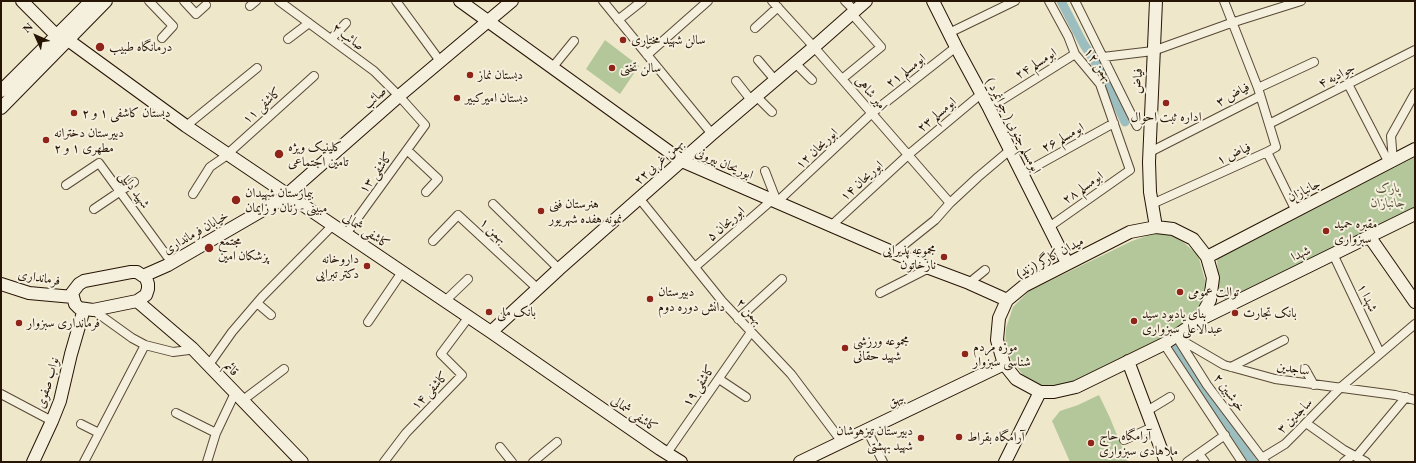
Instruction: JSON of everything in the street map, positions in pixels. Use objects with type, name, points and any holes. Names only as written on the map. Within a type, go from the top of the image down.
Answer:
[{"type":"main road","name":"کاشفی شمالی","points":[[22,1],[62,38],[227,154],[285,197],[346,234],[682,462]]},
{"type":"main road","points":[[1,108],[62,38],[91,1]]},
{"type":"main road","points":[[1,91],[106,1]]},
{"type":"main road","name":"ابوریحان بیرونی","points":[[460,1],[682,161],[929,268],[969,283],[1007,300]]},
{"type":"main road","name":"۲۲بهمن غربی","points":[[491,332],[639,198],[866,1]]},
{"type":"main road","name":"ابومسلم جنوبی ( جوانمرد )","points":[[933,1],[1067,263]]},
{"type":"main road","name":"فیاض","points":[[1156,1],[1149,157],[1150,192],[1156,227]]},
{"type":"main road","name":"صائب","points":[[285,197],[399,96],[488,20],[504,3]]},
{"type":"main road","name":"جانبازان","points":[[1207,257],[1415,149]]},
{"type":"main road","name":"خیابان فرمانداری","points":[[143,276],[172,263],[285,197]]},
{"type":"main road","name":"شهدا","points":[[1199,320],[1415,214]]},
{"type":"main road","name":"میدان کارگر (زند)","points":[[1156,227],[1173,229],[1193,239],[1207,257],[1213,278],[1210,300],[1199,320],[1164,344],[1076,387],[1054,392],[1040,392],[1016,379],[1004,364],[996,340],[999,318],[1007,300],[1024,286],[1067,263],[1130,232],[1156,227]]},
{"type":"main road","points":[[1369,236],[1414,300]]},
{"type":"main road","points":[[131,272],[137,272],[143,276],[146,278],[148,289],[146,295],[137,301],[89,309],[79,308],[75,304],[72,293],[79,284],[84,281],[131,272]]},
{"type":"main road","name":"فرمانداری","points":[[1,284],[29,293],[73,297]]},
{"type":"main road","name":"قائم","points":[[137,301],[192,348],[302,462]]},
{"type":"main road","name":"نواب صفوی","points":[[33,462],[60,401],[71,354],[89,309]]},
{"type":"main road","points":[[1128,361],[1166,462]]},
{"type":"main road","name":"بیهق","points":[[800,462],[1004,364]]},
{"type":"main road","points":[[1005,462],[1040,392]]},
{"type":"street","points":[[149,1],[173,26],[162,38]]},
{"type":"street","points":[[184,1],[196,14],[206,5]]},
{"type":"street","name":"صائب ۲","points":[[279,1],[374,71],[425,125]]},
{"type":"street","points":[[288,8],[295,1]]},
{"type":"street","points":[[396,1],[440,61]]},
{"type":"street","points":[[603,1],[712,134]]},
{"type":"street","points":[[618,20],[642,1]]},
{"type":"street","points":[[647,55],[708,1]]},
{"type":"street","points":[[842,80],[881,47],[845,1]]},
{"type":"street","points":[[949,33],[1015,1]]},
{"type":"street","name":"بهمن ۱۲","points":[[1049,1],[1068,36],[1075,54],[1100,84],[1130,170]]},
{"type":"street","points":[[1075,1],[1136,126]]},
{"type":"street","name":"فیاض ۳","points":[[1149,157],[1259,92],[1231,23],[1224,1]]},
{"type":"street","points":[[1103,57],[1153,51],[1231,23],[1301,1]]},
{"type":"street","points":[[754,28],[775,4]]},
{"type":"street","name":"امیر شاهی","points":[[775,4],[950,203]]},
{"type":"street","points":[[288,39],[309,23]]},
{"type":"street","points":[[331,39],[346,23]]},
{"type":"street","points":[[552,68],[574,41]]},
{"type":"street","name":"ابومسلم ۲۱","points":[[872,114],[956,47]]},
{"type":"street","name":"جوادیه ۴","points":[[1269,124],[1415,50]]},
{"type":"street","name":"ابومسلم ۲۴","points":[[989,108],[1075,54]]},
{"type":"street","points":[[758,60],[775,80]]},
{"type":"street","points":[[1259,92],[1314,62]]},
{"type":"street","points":[[795,63],[812,80]]},
{"type":"street","points":[[186,126],[257,68]]},
{"type":"street","name":"کاشفی ۱۱","points":[[193,194],[210,167],[227,154],[314,76]]},
{"type":"street","points":[[736,81],[772,112]]},
{"type":"street","points":[[1348,84],[1391,162]]},
{"type":"street","name":"فیاض ۱","points":[[1152,204],[1276,147],[1259,92]]},
{"type":"street","points":[[1391,162],[1391,136],[1415,93]]},
{"type":"street","name":"ابومسلم ۲۳","points":[[908,155],[981,94]]},
{"type":"street","name":"ابوریحان ۱۲","points":[[775,201],[872,114]]},
{"type":"street","name":"ابومسلم ۲۶","points":[[1022,174],[1114,123]]},
{"type":"street","name":"کاشفی ۱۳","points":[[346,234],[425,125]]},
{"type":"street","points":[[407,150],[438,179],[426,192]]},
{"type":"street","points":[[895,252],[935,220],[950,203],[1010,150]]},
{"type":"street","points":[[1267,152],[1296,211]]},
{"type":"street","name":"ابوریحان ۱۴","points":[[832,225],[908,155]]},
{"type":"street","name":"شهید دلیلی","points":[[66,185],[99,163],[172,263]]},
{"type":"street","name":"ابومسلم ۲۸","points":[[1049,227],[1130,170]]},
{"type":"street","points":[[765,171],[775,201]]},
{"type":"street","points":[[94,209],[134,182]]},
{"type":"street","name":"بهمن ۲","points":[[639,198],[738,319],[791,374],[842,442]]},
{"type":"street","name":"ابوریحان ۵","points":[[695,267],[775,201]]},
{"type":"street","points":[[492,204],[559,269]]},
{"type":"street","name":"بهمن ۱","points":[[433,241],[458,215],[538,289]]},
{"type":"street","points":[[208,366],[232,332],[260,300],[332,225]]},
{"type":"street","name":"شهدا ۱","points":[[1333,254],[1380,353]]},
{"type":"street","points":[[880,293],[929,268]]},
{"type":"street","points":[[969,283],[985,270]]},
{"type":"street","points":[[368,322],[402,272]]},
{"type":"street","points":[[445,301],[468,279]]},
{"type":"street","points":[[738,319],[782,279]]},
{"type":"street","points":[[260,300],[271,315]]},
{"type":"street","points":[[89,309],[145,345],[172,352],[189,350],[192,348]]},
{"type":"street","name":"کاشفی ۱۴","points":[[384,462],[406,432],[462,376],[441,354],[468,318]]},
{"type":"street","name":"ساجدین ۳","points":[[1264,460],[1285,444],[1341,387],[1415,324]]},
{"type":"street","name":"کاشفی ۱۹","points":[[667,453],[751,332]]},
{"type":"street","name":"ساجدین","points":[[1176,337],[1224,365],[1275,379],[1411,397]]},
{"type":"street","name":"خوشبین ۲","points":[[1176,337],[1208,385],[1264,460]]},
{"type":"street","points":[[1231,367],[1284,340]]},
{"type":"street","name":"خوشبین ۲","points":[[1164,344],[1242,462]]},
{"type":"street","points":[[84,462],[145,345]]},
{"type":"street","points":[[207,462],[216,433],[239,396],[284,369]]},
{"type":"street","points":[[1305,369],[1314,385]]},
{"type":"street","points":[[719,379],[746,397]]},
{"type":"street","points":[[1,394],[52,421]]},
{"type":"street","points":[[1146,411],[1170,397]]},
{"type":"street","points":[[1344,462],[1354,456],[1411,397]]},
{"type":"street","points":[[176,413],[216,433]]},
{"type":"street","points":[[1306,423],[1354,456],[1366,462]]},
{"type":"street","points":[[81,424],[99,433]]},
{"type":"street","points":[[1124,440],[1153,427]]},
{"type":"street","points":[[867,430],[883,462]]},
{"type":"street","points":[[1187,462],[1225,435]]},
{"type":"street","points":[[533,462],[557,442]]},
{"type":"street","points":[[500,447],[512,462]]},
{"type":"street","points":[[1199,454],[1205,462]]},
{"type":"green space","name":"سالن تختی","points":[[605,40],[639,66],[620,94],[586,69]]},
{"type":"green space","name":"پارک جانبازان","points":[[1415,152],[1415,211],[1228,300],[1219,297],[1217,258]]},
{"type":"green space","points":[[1155,233],[1170,235],[1182,241],[1198,255],[1205,280],[1204,301],[1190,324],[1072,385],[1057,387],[1045,386],[1033,383],[1022,374],[1009,356],[1005,347],[1006,328],[1013,307],[1029,291],[1132,241]]},
{"type":"green space","points":[[1099,395],[1128,462],[1070,462],[1052,421],[1060,411],[1078,405]]},
{"type":"waterway","points":[[1061,1],[1083,43],[1104,76],[1125,122]]},
{"type":"waterway","points":[[1175,349],[1253,462]]},
{"type":"place","name":"سالن شهید مختاری","points":[[623,40]]},
{"type":"place","name":"درمانگاه طبیب","points":[[100,47]]},
{"type":"place","name":"سالن تختی","points":[[612,68]]},
{"type":"place","name":"دبستان نماز","points":[[470,75]]},
{"type":"place","name":"دبستان امیرکبیر","points":[[457,98]]},
{"type":"place","name":"اداره ثبت احوال","points":[[1166,103]]},
{"type":"place","name":"دبستان کاشفی ۱ و ۲","points":[[74,113]]},
{"type":"place","name":"دبیرستان دخترانه مطهری ۱ و ۲","points":[[46,140]]},
{"type":"place","name":"کلینیک ویژه تامین اجتماعی","points":[[279,154]]},
{"type":"place","name":"بیمارستان شهیدان مبینی - زنان و زایمان","points":[[236,200]]},
{"type":"place","name":"هنرستان فنی نمونه هفده شهریور","points":[[541,211]]},
{"type":"place","name":"مقبره حمید سبزواری","points":[[1326,231]]},
{"type":"place","name":"مجتمع پزشکان امین","points":[[209,248]]},
{"type":"place","name":"مجموعه پذیرایی نازخاتون","points":[[944,257]]},
{"type":"place","name":"داروخانه دکتر تبرایی","points":[[367,266]]},
{"type":"place","name":"توالت عمومی","points":[[1180,292]]},
{"type":"place","name":"دبیرستان دانش دوره دوم","points":[[650,299]]},
{"type":"place","name":"بانک ملی","points":[[489,312]]},
{"type":"place","name":"بانک تجارت","points":[[1235,313]]},
{"type":"place","name":"بنای یادبود سید عبدالاعلی سبزواری","points":[[1134,321]]},
{"type":"place","name":"فرمانداری سبزوار","points":[[19,323]]},
{"type":"place","name":"مجموعه ورزشی شهید حقانی","points":[[845,348]]},
{"type":"place","name":"موزه مردم شناسی سبزوار","points":[[965,354]]},
{"type":"place","name":"آرامگاه بقراط","points":[[959,437]]},
{"type":"place","name":"دبیرستان تیزهوشان شهید بهشتی","points":[[921,438]]},
{"type":"place","name":"آرامگاه حاج ملاهادی سبزواری","points":[[1091,443]]}]
